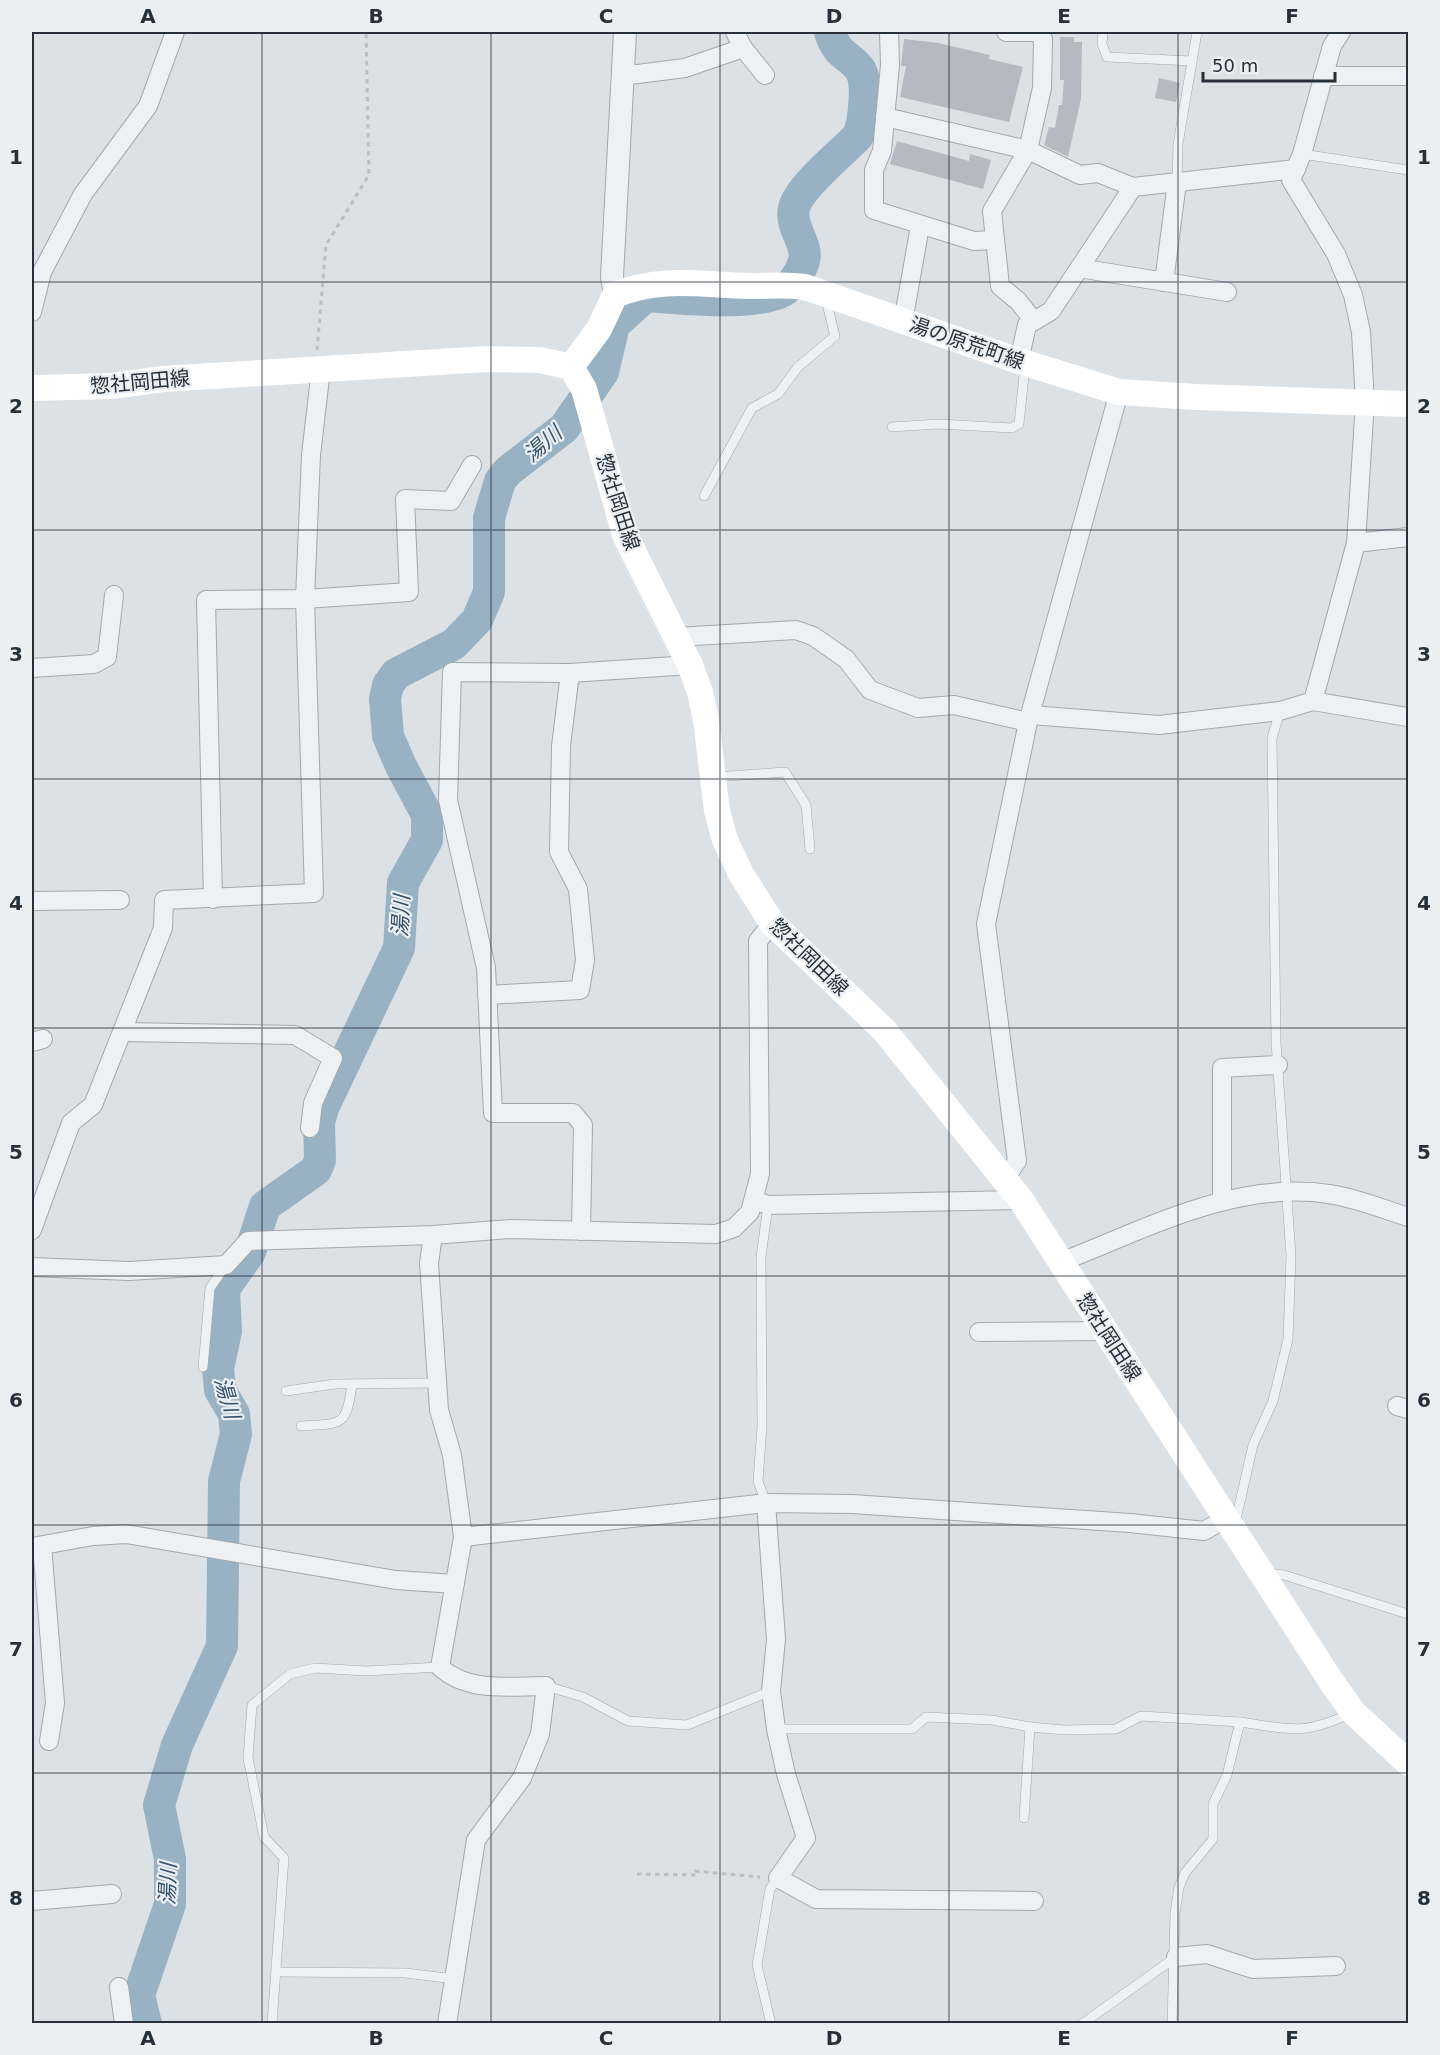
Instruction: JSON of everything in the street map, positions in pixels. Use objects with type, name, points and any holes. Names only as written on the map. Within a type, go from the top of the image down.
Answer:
[{"type":"main road","name":"湯の原荒町線","points":[[615,295],[654,282],[753,286],[780,283],[824,295],[1022,362],[1119,392],[1196,398],[1408,404]]},
{"type":"main road","points":[[571,367],[599,329],[615,295]]},
{"type":"main road","name":"惣社岡田線","points":[[32,388],[112,386],[163,380],[487,359],[540,360],[571,367],[584,389],[625,535],[690,665],[706,720],[717,811],[725,840],[741,874],[772,923],[884,1030],[1021,1200],[1330,1681],[1353,1712],[1408,1763]]},
{"type":"street","points":[[32,312],[42,272],[83,194],[148,106],[175,32]]},
{"type":"street","points":[[615,295],[612,277],[625,32]]},
{"type":"street","points":[[735,32],[743,48],[765,75]]},
{"type":"street","points":[[889,32],[890,65],[882,151],[874,170],[874,210],[974,241],[994,240]]},
{"type":"street","points":[[1006,32],[1037,32],[1043,39],[1042,88],[1028,150],[992,211],[1000,286],[1018,301],[1034,321]]},
{"type":"street","points":[[1313,701],[1356,543],[1365,402],[1361,332],[1353,295],[1336,254],[1291,180],[1299,161],[1332,46],[1341,32]]},
{"type":"street","points":[[622,76],[686,68],[743,48]]},
{"type":"street","points":[[1323,76],[1408,76]]},
{"type":"street","points":[[885,117],[1028,150],[1080,175],[1098,173],[1133,187],[1177,182],[1299,161]]},
{"type":"street","points":[[1164,282],[1177,182]]},
{"type":"street","points":[[1022,362],[1028,325],[1051,311],[1133,187]]},
{"type":"street","points":[[903,322],[920,226]]},
{"type":"street","points":[[1078,268],[1227,291]]},
{"type":"street","points":[[32,1230],[71,1123],[93,1105],[163,928],[164,900],[314,893],[305,599],[311,455],[318,370]]},
{"type":"street","points":[[1005,1179],[1017,1161],[986,924],[1029,718],[1119,392]]},
{"type":"street","points":[[213,899],[206,600],[305,599],[409,592],[405,499],[451,501],[472,465]]},
{"type":"street","points":[[1356,543],[1408,537]]},
{"type":"street","points":[[32,668],[94,664],[107,657],[114,595]]},
{"type":"street","points":[[677,637],[796,630],[813,636],[846,659],[870,690],[918,708],[954,705],[1029,718],[1159,725],[1280,711],[1313,701],[1408,717]]},
{"type":"street","points":[[581,1231],[583,1125],[573,1113],[493,1113],[486,968],[448,800],[452,672],[570,673],[690,665]]},
{"type":"street","points":[[487,995],[580,990],[585,960],[578,889],[559,852],[561,746],[570,673]]},
{"type":"street","points":[[32,901],[120,900]]},
{"type":"street","points":[[761,1202],[758,941],[772,923]]},
{"type":"street","points":[[122,1032],[295,1035],[333,1058],[313,1103],[310,1128]]},
{"type":"street","points":[[1222,1200],[1222,1068],[1278,1065]]},
{"type":"street","points":[[1061,1262],[1222,1200],[1288,1192],[1330,1194],[1408,1217]]},
{"type":"street","points":[[32,1267],[129,1271],[225,1265],[248,1241],[433,1235],[511,1229],[716,1234],[734,1228],[761,1202],[1021,1200]]},
{"type":"street","points":[[433,1235],[429,1263],[439,1410],[452,1455],[463,1537],[440,1667],[452,1678],[469,1684],[492,1687],[546,1686],[540,1734],[522,1778],[476,1840],[456,1979],[447,2024]]},
{"type":"street","points":[[979,1332],[1106,1331]]},
{"type":"street","points":[[463,1537],[766,1503],[852,1504],[1130,1523],[1204,1531],[1230,1524]]},
{"type":"street","points":[[766,1503],[776,1639],[771,1691],[776,1729],[806,1838],[778,1878],[816,1899],[1035,1901]]},
{"type":"street","points":[[49,1741],[54,1703],[37,1547],[93,1536],[126,1534],[396,1580],[454,1584]]},
{"type":"street","points":[[32,1901],[112,1894]]},
{"type":"street","points":[[1176,1957],[1206,1954],[1253,1969],[1335,1966]]},
{"type":"street","points":[[119,1987],[124,2024]]},
{"type":"lane","points":[[1102,32],[1102,44],[1107,57],[1192,61]]},
{"type":"lane","points":[[1177,182],[1178,144],[1197,32]]},
{"type":"lane","points":[[1299,161],[1408,170]]},
{"type":"lane","points":[[704,496],[752,408],[778,394],[798,366],[835,336],[824,295]]},
{"type":"lane","points":[[892,427],[938,424],[1012,428],[1019,424],[1022,362]]},
{"type":"lane","points":[[1230,1524],[1253,1445],[1273,1401],[1288,1339],[1291,1256],[1278,1065],[1272,738],[1280,711]]},
{"type":"lane","points":[[712,777],[785,772],[806,805],[810,849]]},
{"type":"lane","points":[[761,1202],[762,1427],[758,1481],[766,1503]]},
{"type":"lane","points":[[203,1368],[210,1288],[225,1265]]},
{"type":"lane","points":[[286,1391],[335,1384],[437,1383]]},
{"type":"lane","points":[[301,1426],[334,1424],[342,1420],[348,1412],[352,1385]]},
{"type":"lane","points":[[1262,1572],[1284,1575],[1408,1614]]},
{"type":"lane","points":[[272,2024],[284,1858],[264,1837],[248,1758],[252,1705],[290,1674],[315,1668],[366,1671],[440,1667]]},
{"type":"lane","points":[[546,1686],[583,1697],[628,1721],[687,1725],[771,1691]]},
{"type":"lane","points":[[776,1729],[912,1729],[926,1717],[992,1720],[1064,1730],[1116,1730],[1141,1716],[1240,1722],[1299,1731],[1323,1727],[1353,1712]]},
{"type":"lane","points":[[1172,2024],[1179,1887],[1185,1874],[1213,1839],[1213,1804],[1227,1775],[1240,1722]]},
{"type":"lane","points":[[1024,1818],[1030,1726]]},
{"type":"lane","points":[[771,2024],[757,1965],[770,1889],[778,1878]]},
{"type":"lane","points":[[1082,2024],[1176,1957]]},
{"type":"lane","points":[[277,1972],[405,1973],[456,1979]]},
{"type":"path","points":[[318,370],[326,245],[369,175],[366,32]]},
{"type":"path","points":[[637,1874],[696,1875],[695,1871],[778,1878]]},
{"type":"building","points":[[1060,37],[1074,37],[1074,42],[1082,42],[1081,99],[1068,157],[1044,145],[1049,127],[1055,128],[1059,105],[1062,105],[1064,80],[1060,80]]},
{"type":"building","points":[[904,39],[938,43],[990,55],[989,59],[1023,67],[1009,122],[900,97],[906,66],[901,66]]},
{"type":"building","points":[[1159,78],[1180,83],[1176,102],[1155,98]]},
{"type":"building","points":[[897,141],[969,161],[970,154],[991,160],[983,189],[890,164]]},
{"type":"waterway","name":"湯川","points":[[146,2024],[139,1995],[170,1904],[170,1859],[159,1805],[177,1745],[222,1646],[224,1481],[236,1434],[234,1414],[220,1390],[218,1369],[226,1331],[224,1289],[250,1252],[265,1206],[316,1170],[320,1160],[319,1123],[323,1108],[399,948],[403,883],[427,840],[427,815],[388,736],[385,699],[388,685],[396,674],[454,644],[477,620],[489,592],[489,518],[500,481],[508,471],[564,428],[603,372],[614,325],[646,296],[697,300],[755,299],[783,291],[796,278],[805,255],[794,222],[794,208],[812,180],[858,136],[863,113],[865,94],[861,71],[840,51],[830,32]]}]
